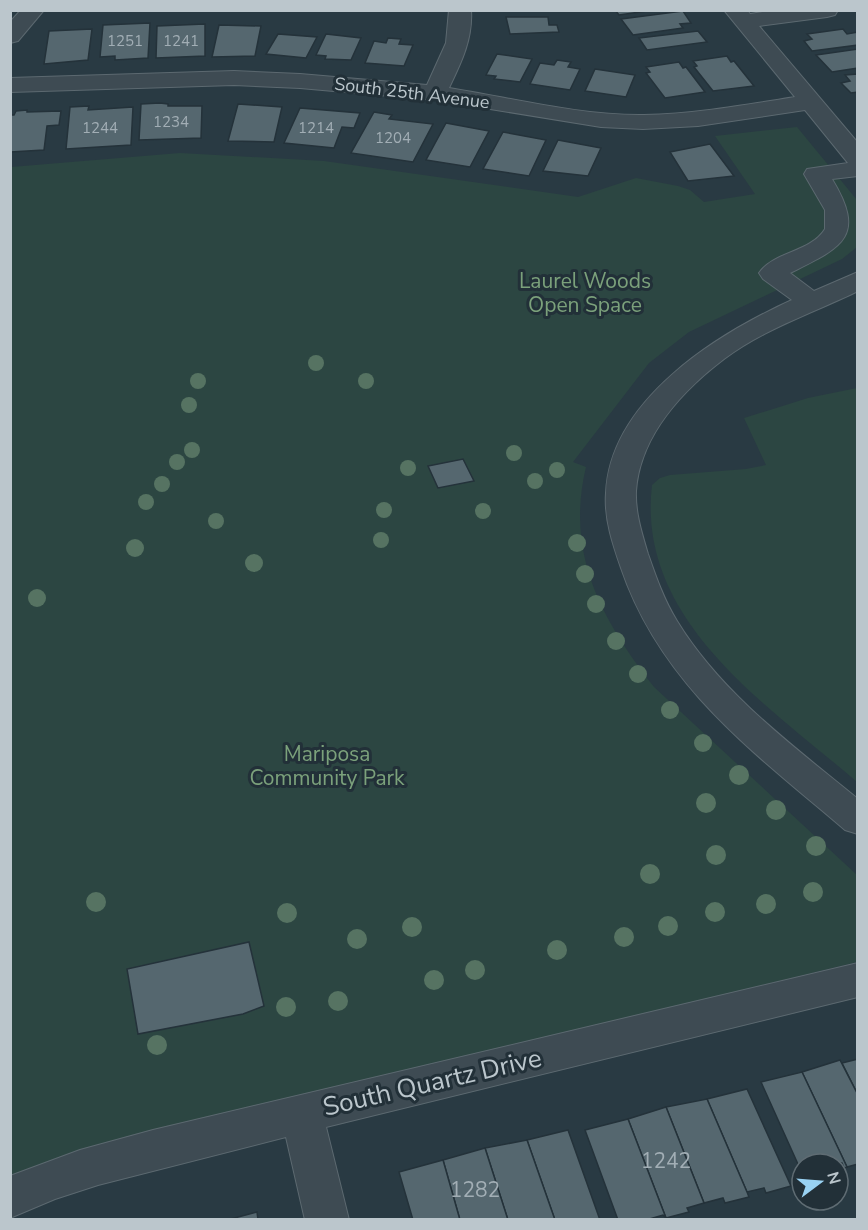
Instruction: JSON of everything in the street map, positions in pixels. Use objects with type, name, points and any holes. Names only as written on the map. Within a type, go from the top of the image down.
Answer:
[{"type":"street","points":[[10,36],[33,10]]},
{"type":"street","points":[[435,93],[457,48],[462,22],[460,10]]},
{"type":"street","points":[[739,16],[827,10]]},
{"type":"street","points":[[739,16],[858,159]]},
{"type":"street","name":"South 25th Avenue","points":[[10,85],[234,78],[310,82],[435,93],[601,120],[643,122],[698,119],[811,102]]},
{"type":"street","points":[[858,169],[809,166],[838,205],[841,218],[838,231],[823,247],[772,273],[807,305],[858,303]]},
{"type":"street","points":[[858,280],[734,338],[699,365],[662,402],[639,435],[624,474],[621,493],[624,521],[641,579],[652,606],[671,640],[712,690],[778,752],[858,820]]},
{"type":"street","name":"South Quartz Drive","points":[[10,1198],[43,1182],[84,1168],[302,1113],[858,980]]},
{"type":"street","points":[[302,1113],[327,1220]]},
{"type":"green space","name":"Mariposa Community Park","points":[[797,127],[857,200],[857,247],[842,259],[689,332],[649,363],[573,462],[586,467],[581,499],[580,529],[585,557],[604,611],[618,637],[654,687],[857,875],[857,962],[473,1056],[11,1185],[11,167],[180,153],[324,161],[578,197],[636,178],[690,190],[704,202],[755,194],[715,136]]},
{"type":"green space","points":[[858,388],[857,782],[749,690],[715,656],[686,618],[665,578],[653,534],[652,485],[660,478],[670,475],[746,469],[766,465],[744,418],[808,398]]},
{"type":"building","points":[[615,10],[654,10],[619,15]]},
{"type":"building","points":[[683,11],[691,23],[680,24],[683,28],[633,35],[621,19]]},
{"type":"building","points":[[506,17],[548,17],[549,25],[557,25],[559,32],[510,34]]},
{"type":"building","points":[[150,23],[148,58],[115,60],[115,56],[100,57],[103,25]]},
{"type":"building","points":[[205,24],[205,56],[156,58],[157,26]]},
{"type":"building","points":[[219,25],[261,26],[255,56],[212,57]]},
{"type":"building","points":[[92,29],[88,60],[44,64],[49,31]]},
{"type":"building","points":[[843,29],[847,34],[858,32],[858,45],[812,51],[804,41],[812,39],[807,34]]},
{"type":"building","points":[[698,31],[707,42],[647,50],[639,38]]},
{"type":"building","points":[[278,34],[317,37],[306,58],[266,54]]},
{"type":"building","points":[[326,34],[361,38],[351,60],[325,59],[326,56],[316,55]]},
{"type":"building","points":[[388,38],[401,39],[399,44],[413,45],[404,66],[365,63],[374,41],[386,43]]},
{"type":"building","points":[[858,49],[858,68],[832,72],[816,55]]},
{"type":"building","points":[[497,54],[532,59],[520,82],[494,79],[496,76],[486,75]]},
{"type":"building","points":[[727,56],[731,62],[734,61],[754,86],[713,91],[694,67],[697,66],[693,61]]},
{"type":"building","points":[[557,60],[571,62],[568,67],[580,69],[570,90],[530,84],[540,63],[554,65]]},
{"type":"building","points":[[679,62],[683,68],[686,67],[705,92],[665,98],[646,73],[650,72],[646,67]]},
{"type":"building","points":[[595,69],[635,75],[626,97],[585,91]]},
{"type":"building","points":[[858,74],[858,92],[851,93],[841,83],[850,81],[845,75]]},
{"type":"building","points":[[141,104],[168,104],[168,106],[202,106],[201,138],[139,140]]},
{"type":"building","points":[[238,104],[282,107],[274,142],[228,141]]},
{"type":"building","points":[[89,106],[88,110],[133,107],[131,145],[66,149],[70,107]]},
{"type":"building","points":[[300,108],[360,113],[354,128],[342,127],[334,148],[284,143]]},
{"type":"building","points":[[27,110],[27,112],[61,111],[59,125],[47,126],[44,150],[10,152],[10,115],[14,115],[16,111]]},
{"type":"building","points":[[374,112],[392,115],[389,119],[433,124],[413,162],[351,153]]},
{"type":"building","points":[[446,123],[489,131],[470,167],[426,160]]},
{"type":"building","points":[[503,132],[546,140],[529,176],[483,169]]},
{"type":"building","points":[[558,140],[601,148],[588,176],[543,171]]},
{"type":"building","points":[[710,144],[734,176],[688,181],[670,152]]},
{"type":"building","points":[[463,459],[474,481],[438,488],[428,466]]},
{"type":"building","points":[[249,942],[264,1006],[243,1014],[138,1034],[127,969]]},
{"type":"building","points":[[858,1059],[858,1095],[842,1063]]},
{"type":"building","points":[[840,1060],[858,1095],[858,1164],[850,1166],[850,1152],[840,1152],[802,1072]]},
{"type":"building","points":[[802,1072],[840,1152],[793,1152],[761,1082]]},
{"type":"building","points":[[747,1089],[790,1186],[766,1193],[764,1188],[747,1192],[707,1099]]},
{"type":"building","points":[[707,1099],[749,1197],[725,1203],[723,1198],[704,1203],[666,1107]]},
{"type":"building","points":[[666,1107],[704,1203],[687,1208],[689,1212],[666,1218],[628,1119]]},
{"type":"building","points":[[628,1119],[666,1218],[663,1215],[646,1220],[618,1220],[585,1130]]},
{"type":"building","points":[[568,1130],[600,1220],[555,1220],[527,1140]]},
{"type":"building","points":[[527,1140],[555,1220],[508,1220],[485,1148]]},
{"type":"building","points":[[485,1148],[508,1220],[460,1220],[443,1160]]},
{"type":"building","points":[[443,1160],[460,1220],[413,1220],[399,1172]]},
{"type":"building","points":[[257,1212],[258,1220],[227,1220]]},
{"type":"park label","name":"Laurel Woods Open Space","points":[[585,293]]}]
